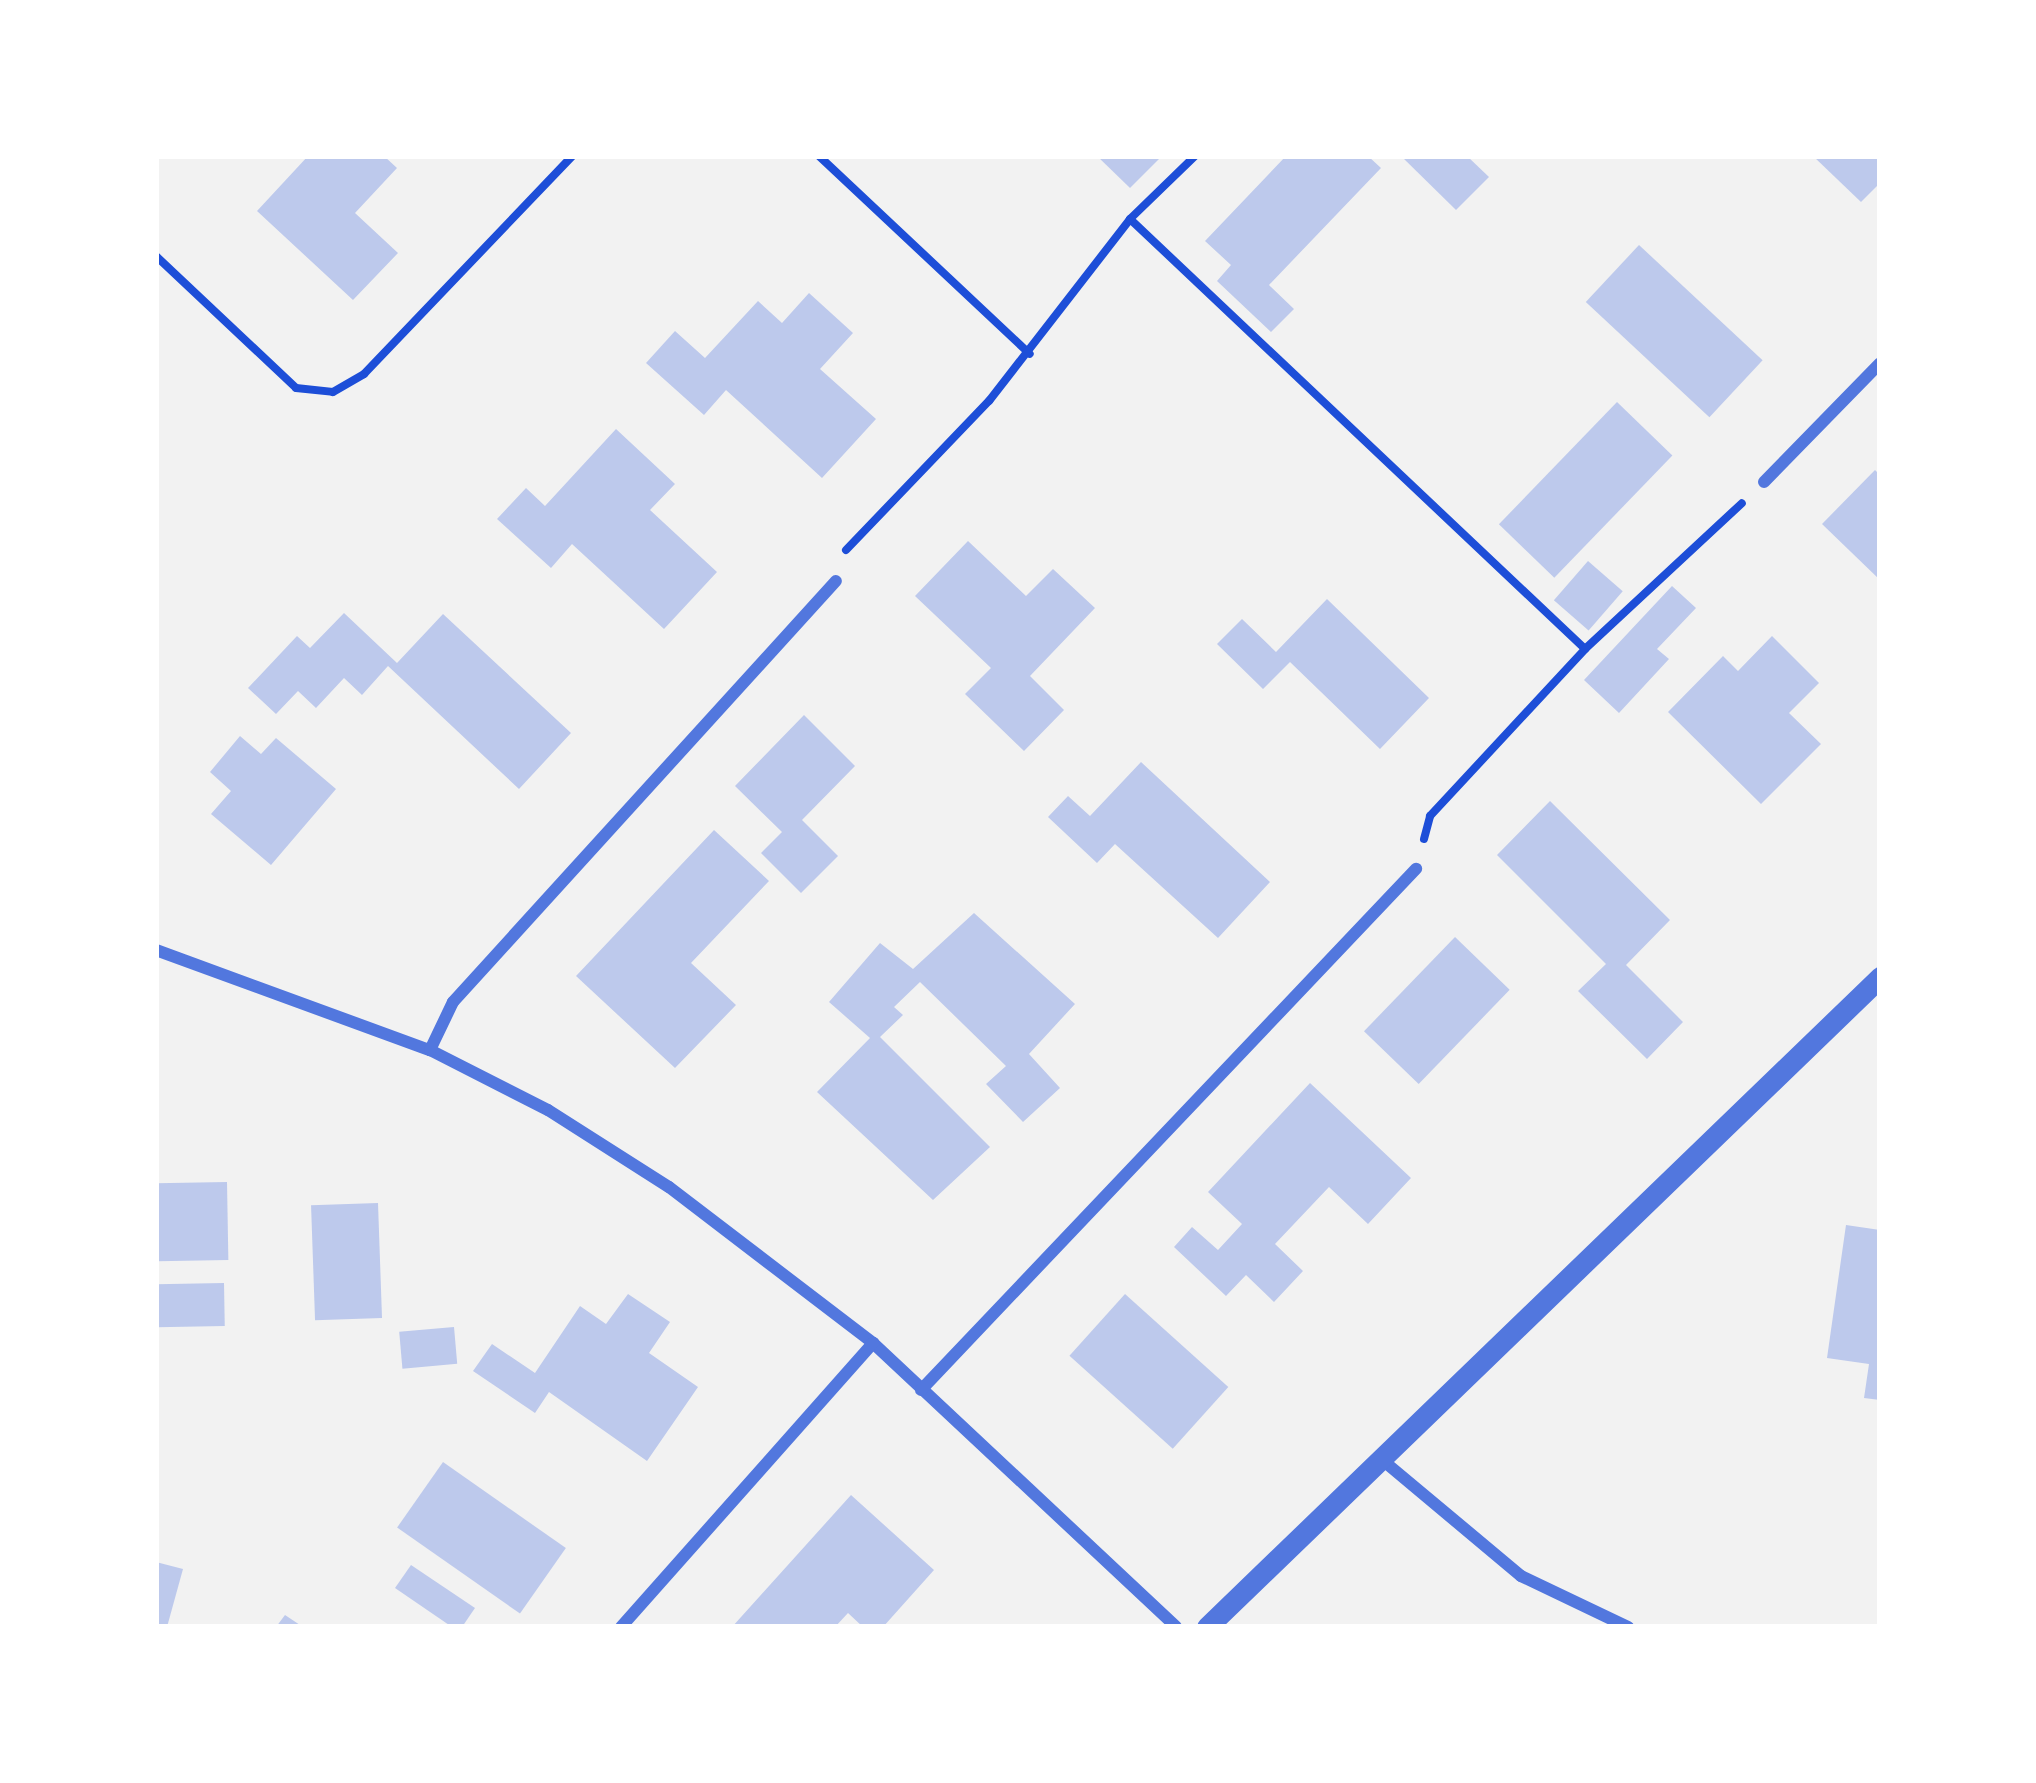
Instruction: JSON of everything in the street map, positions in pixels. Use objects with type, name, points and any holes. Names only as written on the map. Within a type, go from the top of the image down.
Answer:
[{"type":"street","points":[[1764,482],[1880,362]]},
{"type":"street","points":[[430,1051],[453,1002],[836,580]]},
{"type":"street","points":[[921,1390],[1416,869]]},
{"type":"street","points":[[156,950],[430,1051],[548,1110],[669,1186],[873,1343],[1176,1627]]},
{"type":"street","points":[[1207,1627],[1880,977]]},
{"type":"street","points":[[621,1627],[873,1343]]},
{"type":"street","points":[[1379,1457],[1521,1576],[1628,1627]]},
{"type":"path","points":[[158,262],[296,388],[333,392],[364,374],[572,156]]},
{"type":"path","points":[[819,156],[1030,354]]},
{"type":"path","points":[[836,580],[847,545],[1030,354],[1130,219],[1195,156]]},
{"type":"path","points":[[1130,219],[1585,649]]},
{"type":"path","points":[[1416,869],[1430,816],[1585,649],[1764,482]]},
{"type":"building","points":[[308,156],[384,156],[397,168],[355,213],[398,253],[353,300],[257,211]]},
{"type":"building","points":[[1097,156],[1162,156],[1130,188]]},
{"type":"building","points":[[1286,156],[1368,156],[1381,168],[1269,285],[1294,309],[1271,332],[1217,281],[1231,265],[1205,241]]},
{"type":"building","points":[[1401,156],[1467,156],[1489,177],[1456,210]]},
{"type":"building","points":[[1813,156],[1880,156],[1880,183],[1861,202]]},
{"type":"building","points":[[1639,245],[1763,360],[1709,417],[1586,302]]},
{"type":"building","points":[[809,293],[853,333],[820,369],[876,419],[822,478],[726,390],[704,415],[646,363],[675,331],[705,358],[758,301],[782,323]]},
{"type":"building","points":[[1617,402],[1672,455],[1554,578],[1499,524]]},
{"type":"building","points":[[616,429],[675,484],[650,510],[717,572],[664,629],[572,544],[551,568],[497,519],[526,488],[545,506]]},
{"type":"building","points":[[1875,470],[1880,475],[1880,580],[1822,524]]},
{"type":"building","points":[[968,541],[1026,596],[1053,569],[1095,608],[1030,676],[1064,710],[1024,751],[965,694],[991,668],[915,596]]},
{"type":"building","points":[[1588,561],[1623,591],[1589,630],[1554,600]]},
{"type":"building","points":[[1672,586],[1696,608],[1657,649],[1669,659],[1619,713],[1584,680]]},
{"type":"building","points":[[1327,599],[1429,698],[1380,749],[1290,662],[1263,689],[1217,644],[1242,619],[1276,652]]},
{"type":"building","points":[[344,613],[397,663],[443,614],[571,733],[519,789],[388,666],[362,695],[344,678],[316,708],[298,691],[276,714],[248,688],[297,636],[310,648]]},
{"type":"building","points":[[1772,636],[1819,683],[1789,713],[1821,744],[1761,804],[1668,712],[1723,656],[1738,671]]},
{"type":"building","points":[[804,715],[855,766],[802,820],[838,856],[801,893],[761,853],[782,832],[735,786]]},
{"type":"building","points":[[240,736],[261,754],[276,738],[336,789],[271,865],[211,814],[231,791],[210,772]]},
{"type":"building","points":[[1141,762],[1270,882],[1218,938],[1115,844],[1097,863],[1048,817],[1068,796],[1090,816]]},
{"type":"building","points":[[1550,801],[1670,920],[1626,965],[1683,1022],[1647,1059],[1578,991],[1606,964],[1497,855]]},
{"type":"building","points":[[714,830],[769,881],[691,963],[736,1005],[675,1068],[576,976]]},
{"type":"building","points":[[974,913],[1075,1004],[1029,1054],[1060,1088],[1023,1122],[986,1084],[1006,1066],[920,982],[894,1007],[903,1015],[880,1037],[990,1147],[933,1200],[817,1092],[870,1038],[829,1002],[880,943],[913,969]]},
{"type":"building","points":[[1455,937],[1510,990],[1419,1084],[1364,1031]]},
{"type":"building","points":[[1310,1083],[1411,1178],[1368,1224],[1329,1187],[1275,1244],[1303,1271],[1274,1302],[1246,1275],[1226,1296],[1174,1247],[1192,1227],[1218,1250],[1242,1224],[1208,1192]]},
{"type":"building","points":[[227,1182],[228,1260],[157,1261],[156,1183]]},
{"type":"building","points":[[378,1203],[382,1318],[315,1320],[311,1205]]},
{"type":"building","points":[[1846,1225],[1880,1230],[1880,1400],[1864,1398],[1869,1364],[1827,1358]]},
{"type":"building","points":[[224,1283],[225,1326],[157,1327],[156,1284]]},
{"type":"building","points":[[628,1294],[670,1322],[649,1353],[698,1387],[647,1461],[549,1392],[535,1413],[473,1371],[492,1344],[535,1373],[580,1306],[606,1324]]},
{"type":"building","points":[[1125,1294],[1228,1387],[1173,1449],[1069,1356]]},
{"type":"building","points":[[454,1327],[457,1364],[402,1369],[399,1332]]},
{"type":"building","points":[[443,1462],[566,1548],[520,1614],[397,1528]]},
{"type":"building","points":[[851,1495],[934,1570],[883,1627],[863,1627],[848,1613],[835,1627],[732,1627]]},
{"type":"building","points":[[156,1562],[183,1569],[167,1627],[156,1627]]},
{"type":"building","points":[[411,1565],[475,1608],[462,1627],[452,1627],[395,1588]]},
{"type":"building","points":[[285,1615],[303,1627],[276,1627]]}]
